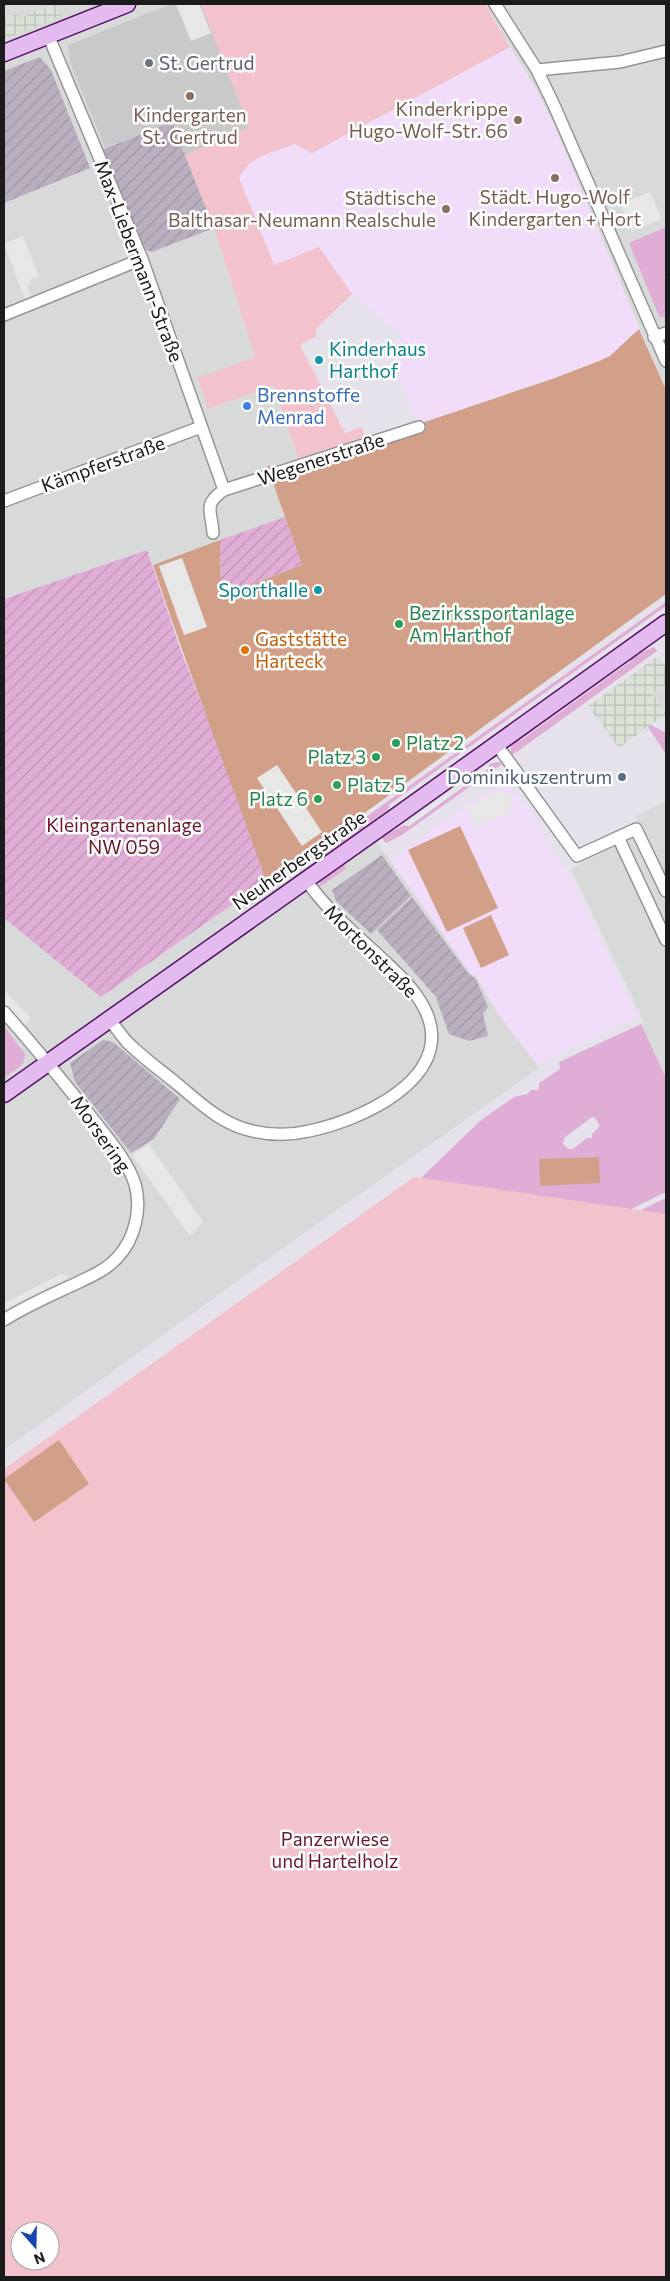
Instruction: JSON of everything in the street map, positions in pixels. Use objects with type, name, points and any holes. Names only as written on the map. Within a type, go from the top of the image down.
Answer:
[{"type":"main road","points":[[4,53],[127,4]]},
{"type":"main road","name":"Neuherbergstraße","points":[[4,1094],[108,1018],[497,745],[666,623]]},
{"type":"street","points":[[495,4],[537,70],[568,136],[666,361]]},
{"type":"street","name":"Max-Liebermann-Straße","points":[[48,35],[142,260],[224,490]]},
{"type":"street","points":[[537,70],[620,62],[666,51]]},
{"type":"street","points":[[4,314],[142,260]]},
{"type":"street","points":[[654,337],[666,333]]},
{"type":"street","name":"Kämpferstraße","points":[[4,501],[202,427]]},
{"type":"street","name":"Wegenerstraße","points":[[224,490],[419,427]]},
{"type":"street","points":[[213,533],[213,525],[209,516],[210,506],[214,497],[224,490]]},
{"type":"street","points":[[497,745],[577,856],[636,829],[666,891]]},
{"type":"street","points":[[618,837],[666,940]]},
{"type":"street","name":"Mortonstraße","points":[[108,1018],[128,1043],[210,1112],[230,1124],[263,1133],[308,1132],[356,1117],[381,1105],[404,1088],[417,1074],[428,1056],[431,1028],[427,1014],[419,998],[406,982],[329,910],[306,880]]},
{"type":"street","name":"Morsering","points":[[4,1012],[47,1062],[108,1139],[129,1171],[135,1184],[137,1198],[136,1222],[128,1244],[117,1259],[106,1268],[4,1320]]},
{"type":"shaded area","points":[[4,4],[171,4],[68,45],[70,63],[105,148],[101,150],[152,252],[214,228],[255,357],[199,378],[209,409],[274,386],[300,464],[268,466],[285,517],[153,565],[147,550],[4,599]]},
{"type":"shaded area","points":[[56,4],[61,16],[4,39],[4,19],[17,14],[19,18]]},
{"type":"shaded area","points":[[171,4],[201,4],[250,128],[185,155],[172,122],[105,148],[70,63],[68,45]]},
{"type":"shaded area","points":[[176,4],[199,4],[211,33],[191,41]]},
{"type":"shaded area","points":[[485,4],[666,4],[666,390],[555,127],[536,89]]},
{"type":"shaded area","name":"Städtische Balthasar-Neumann Realschule","points":[[510,47],[536,89],[555,127],[639,329],[610,356],[599,361],[418,425],[393,359],[401,334],[352,294],[319,247],[274,265],[239,178],[243,169],[250,161],[295,144],[313,153]]},
{"type":"shaded area","points":[[40,57],[51,70],[90,168],[4,203],[4,71]]},
{"type":"shaded area","points":[[172,122],[214,228],[152,252],[146,250],[101,150]]},
{"type":"shaded area","points":[[650,192],[662,219],[632,231],[620,204]]},
{"type":"shaded area","points":[[23,236],[39,277],[30,280],[31,284],[27,286],[31,296],[25,299],[4,244]]},
{"type":"shaded area","name":"Bezirkssportanlage Am Harthof","points":[[639,329],[666,390],[666,594],[359,817],[266,881],[153,565],[220,540],[221,596],[302,565],[267,466],[300,464],[555,378],[610,356]]},
{"type":"shaded area","points":[[182,558],[207,627],[184,635],[159,566]]},
{"type":"shaded area","points":[[658,656],[666,667],[666,684],[653,694],[666,714],[619,748],[588,706]]},
{"type":"shaded area","points":[[666,684],[666,713],[653,694]]},
{"type":"shaded area","points":[[489,764],[489,768],[409,826],[405,825]]},
{"type":"shaded area","points":[[277,765],[322,832],[302,846],[257,778]]},
{"type":"shaded area","points":[[506,783],[525,807],[531,810],[549,848],[567,870],[637,1017],[537,1064],[499,1015],[475,974],[472,975],[390,860],[465,806]]},
{"type":"shaded area","points":[[501,789],[504,795],[509,793],[513,802],[509,804],[512,811],[476,828],[467,808]]},
{"type":"shaded area","points":[[666,801],[666,1078],[641,1024],[644,1022],[571,869],[641,832],[635,816]]},
{"type":"shaded area","points":[[359,817],[472,975],[475,974],[499,1015],[539,1068],[290,1243],[4,1450],[4,918],[101,997]]},
{"type":"shaded area","points":[[460,826],[498,908],[447,932],[408,850]]},
{"type":"shaded area","points":[[382,855],[411,896],[371,934],[336,901],[332,890]]},
{"type":"shaded area","points":[[412,897],[468,973],[476,979],[488,1007],[483,1014],[488,1036],[469,1041],[449,1034],[436,997],[377,930]]},
{"type":"shaded area","points":[[491,915],[509,955],[481,968],[463,928]]},
{"type":"shaded area","points":[[4,990],[30,1017],[25,1026],[4,1004]]},
{"type":"shaded area","points":[[103,1040],[113,1042],[180,1099],[154,1139],[131,1153],[75,1082],[70,1063]]},
{"type":"shaded area","points":[[149,1144],[203,1222],[190,1236],[132,1155]]},
{"type":"shaded area","points":[[599,1157],[600,1183],[540,1186],[539,1159]]},
{"type":"shaded area","points":[[61,1274],[69,1277],[4,1310],[4,1303]]},
{"type":"shaded area","points":[[59,1440],[89,1484],[34,1522],[4,1479]]},
{"type":"green space","points":[[201,4],[485,4],[510,47],[312,153],[295,144],[271,152],[249,165],[239,178],[274,265],[319,247],[352,294],[315,330],[317,336],[300,345],[345,433],[362,427],[367,442],[300,464],[274,386],[208,409],[198,378],[255,357],[214,228],[185,155],[249,128]]},
{"type":"green space","points":[[666,227],[666,275],[664,277],[666,281],[666,318],[659,316],[629,243]]},
{"type":"green space","points":[[285,517],[302,565],[221,596],[220,540]]},
{"type":"green space","name":"Kleingartenanlage NW 059","points":[[147,550],[181,651],[227,769],[266,881],[101,997],[4,918],[4,599]]},
{"type":"green space","points":[[666,602],[666,606],[390,804],[388,810],[342,843],[338,837]]},
{"type":"green space","points":[[654,647],[657,651],[511,756],[511,748],[514,741],[521,740],[630,662],[630,657]]},
{"type":"green space","points":[[651,725],[666,733],[666,754],[648,727]]},
{"type":"green space","points":[[503,763],[402,835],[386,843],[381,837],[405,825],[409,826],[489,768],[489,764]]},
{"type":"green space","points":[[342,861],[346,869],[319,887],[321,879]]},
{"type":"green space","points":[[641,1024],[666,1078],[666,1192],[627,1211],[401,1205],[424,1175],[480,1121],[514,1097],[527,1094],[531,1090],[539,1090],[539,1083],[560,1069],[559,1062]],"holes":[[[592,1117],[595,1118],[600,1126],[592,1134],[592,1138],[587,1138],[573,1149],[568,1149],[563,1144],[564,1138]]]},
{"type":"green space","points":[[4,1026],[25,1054],[23,1064],[4,1078]]},
{"type":"green space","name":"Panzerwiese und Hartelholz","points":[[414,1177],[666,1214],[666,2277],[4,2277],[4,1469]]},
{"type":"green space","points":[[666,1198],[666,1219],[641,1210]]},
{"type":"place","name":"St. Gertrud","points":[[149,63]]},
{"type":"place","name":"Kindergarten St. Gertrud","points":[[190,96]]},
{"type":"place","name":"Kinderkrippe Hugo-Wolf-Str. 66","points":[[518,120]]},
{"type":"place","name":"Städt. Hugo-Wolf Kindergarten + Hort","points":[[555,178]]},
{"type":"place","name":"Städtische Balthasar-Neumann Realschule","points":[[446,209]]},
{"type":"place","name":"Kinderhaus Harthof","points":[[319,360]]},
{"type":"place","name":"Brennstoffe Menrad","points":[[247,406]]},
{"type":"place","name":"Sporthalle","points":[[318,590]]},
{"type":"place","name":"Bezirkssportanlage Am Harthof","points":[[399,624]]},
{"type":"place","name":"Gaststätte Harteck","points":[[245,650]]},
{"type":"place","name":"Platz 2","points":[[396,743]]},
{"type":"place","name":"Platz 3","points":[[376,757]]},
{"type":"place","name":"Dominikuszentrum","points":[[622,777]]},
{"type":"place","name":"Platz 5","points":[[337,785]]},
{"type":"place","name":"Platz 6","points":[[318,799]]}]
